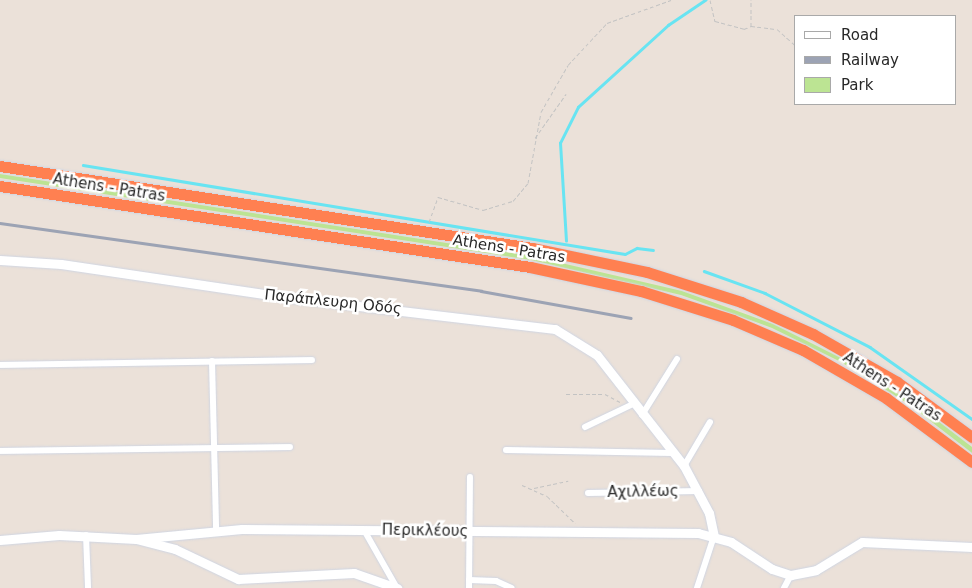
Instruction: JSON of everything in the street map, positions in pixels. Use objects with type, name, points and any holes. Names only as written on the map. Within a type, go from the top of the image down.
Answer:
[{"type":"highway","name":"Athens - Patras","points":[[0,166],[523,246],[647,272],[741,302],[821,338],[897,382],[972,437]]},
{"type":"highway","name":"Athens - Patras","points":[[0,186],[530,267],[641,291],[733,320],[803,350],[886,398],[972,462]]},
{"type":"main road","name":"Παράπλευρη Οδός","points":[[0,260],[62,264],[299,299],[545,325],[576,338],[597,355],[630,405],[642,415],[684,466],[699,491],[714,536]]},
{"type":"main road","name":"Περικλέους","points":[[136,539],[216,529],[471,531],[714,536]]},
{"type":"main road","points":[[0,540],[86,535],[136,539],[175,549],[238,580],[354,573],[397,588]]},
{"type":"main road","points":[[714,536],[791,575],[816,570],[862,542],[972,547]]},
{"type":"street","points":[[642,415],[677,359]]},
{"type":"street","points":[[0,364],[312,360]]},
{"type":"street","points":[[212,361],[216,529]]},
{"type":"street","points":[[585,427],[630,405]]},
{"type":"street","points":[[684,466],[710,422]]},
{"type":"street","points":[[0,451],[290,447]]},
{"type":"street","points":[[506,450],[672,453]]},
{"type":"street","points":[[469,588],[470,477]]},
{"type":"street","name":"Αχιλλέως","points":[[588,493],[699,491]]},
{"type":"street","points":[[364,530],[397,588]]},
{"type":"street","points":[[86,535],[88,588]]},
{"type":"street","points":[[697,588],[714,536]]},
{"type":"street","points":[[784,588],[791,575]]},
{"type":"street","points":[[469,580],[496,581],[512,588]]},
{"type":"path","points":[[429,222],[438,197],[483,210],[513,201],[528,183],[534,139],[541,112],[558,79],[602,26],[671,0]]},
{"type":"path","points":[[710,0],[715,21],[744,29],[751,26],[777,30],[794,44]]},
{"type":"path","points":[[751,0],[751,26]]},
{"type":"path","points":[[534,139],[566,94]]},
{"type":"path","points":[[566,394],[605,394],[630,405]]},
{"type":"path","points":[[533,488],[568,481]]},
{"type":"path","points":[[522,485],[533,488],[571,518],[579,534]]},
{"type":"green space","points":[[0,174],[531,256],[682,291],[773,324],[843,359],[925,411],[972,447],[972,453],[907,403],[841,362],[772,328],[681,295],[531,260],[0,178]]},
{"type":"waterway","points":[[566,241],[560,143],[578,107],[668,25],[705,0]]},
{"type":"waterway","points":[[83,165],[625,254],[637,248],[653,250]]},
{"type":"waterway","points":[[704,271],[765,293],[870,347],[972,419]]},
{"type":"railway","points":[[0,223],[481,291],[631,318]]}]
